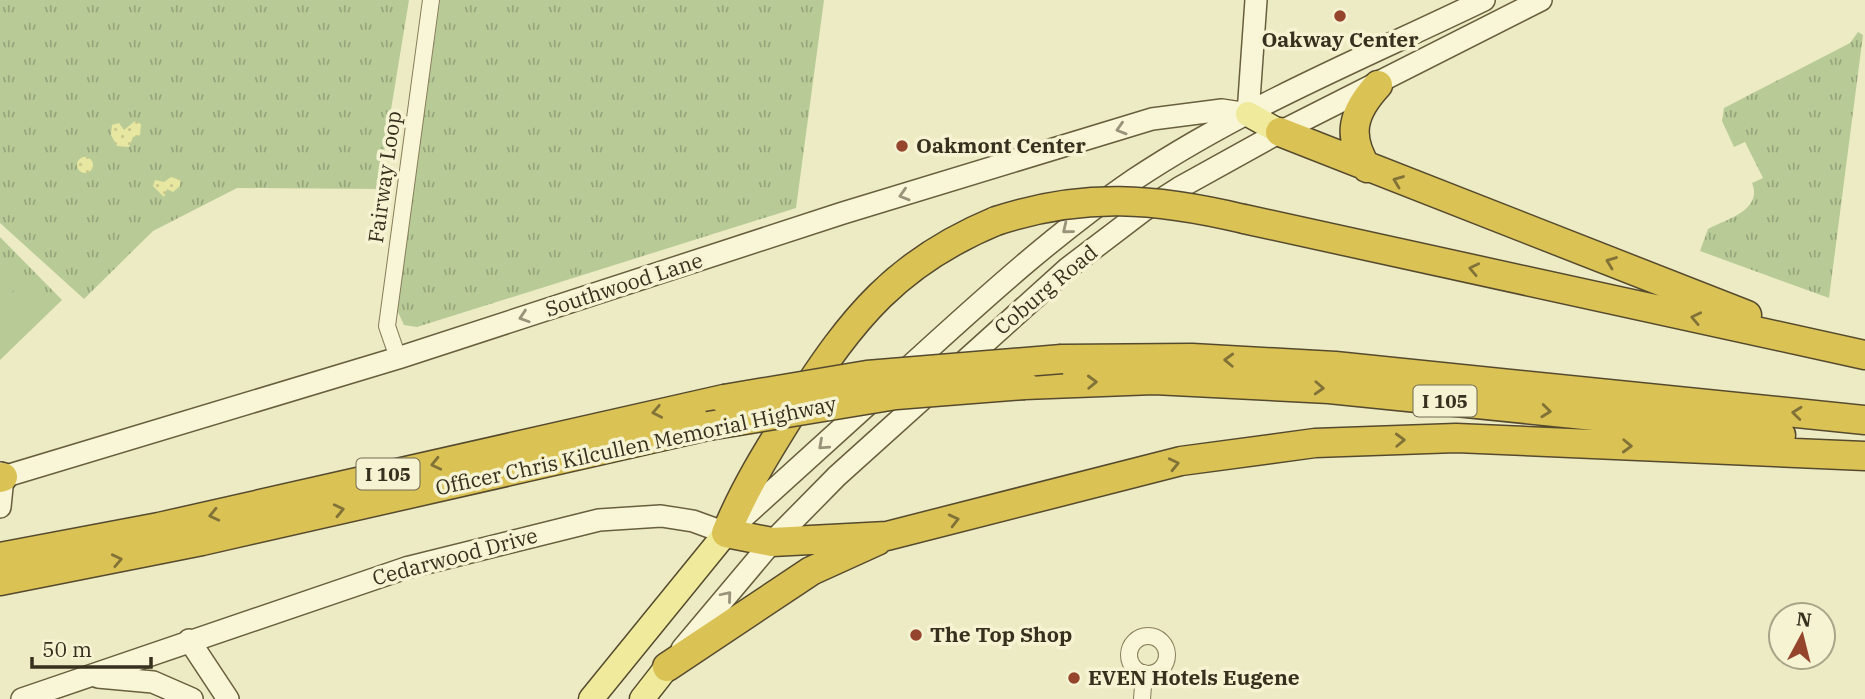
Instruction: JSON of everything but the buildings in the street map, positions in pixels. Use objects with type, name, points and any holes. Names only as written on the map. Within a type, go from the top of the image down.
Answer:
[{"type":"highway","points":[[1367,168],[1354,141],[1354,122],[1362,103],[1378,85]]},
{"type":"highway","points":[[1280,132],[1835,348]]},
{"type":"highway","points":[[848,548],[772,542],[726,533],[747,482],[834,346],[872,300],[953,239],[996,221],[1042,207],[1124,199],[1207,210],[1865,355]]},
{"type":"highway","name":"Officer Chris Kilcullen Memorial Highway","points":[[0,581],[51,561],[159,527],[724,399],[867,375],[1062,359],[1192,358],[1335,366],[1865,420]]},
{"type":"highway","name":"Officer Chris Kilcullen Memorial Highway","points":[[0,557],[51,561],[202,541],[708,426],[872,398],[1024,385],[1154,380],[1329,389],[1865,443]]},
{"type":"highway","points":[[667,667],[848,548],[1181,461],[1315,443],[1456,439],[1865,456]]},
{"type":"main road","points":[[1256,0],[1248,114],[1280,132]]},
{"type":"main road","name":"Coburg Road","points":[[591,699],[726,533],[1040,250],[1138,177],[1300,84],[1484,0]]},
{"type":"main road","name":"Coburg Road","points":[[642,699],[772,542],[837,476],[1068,268],[1143,211],[1280,132],[1378,85],[1541,0]]},
{"type":"main road","name":"Southwood Lane","points":[[1,476],[397,358],[843,213],[1152,119],[1222,110],[1248,114]]},
{"type":"main road","points":[[0,507],[1,476]]},
{"type":"main road","name":"Cedarwood Drive","points":[[22,699],[406,568],[598,520],[661,516],[693,522],[726,533]]},
{"type":"main road","points":[[189,640],[229,699]]},
{"type":"main road","points":[[88,676],[153,682],[192,699]]},
{"type":"street","name":"Fairway Loop","points":[[397,358],[387,326],[431,0]]},
{"type":"street","points":[[1142,699],[1144,673]]},
{"type":"green space","points":[[0,0],[409,0],[378,189],[237,188],[153,231],[84,299],[0,223]]},
{"type":"green space","points":[[440,0],[824,0],[796,208],[417,327],[404,325],[397,310]]},
{"type":"green space","points":[[1858,32],[1863,35],[1829,298],[1700,251],[1708,229],[1748,207],[1754,192],[1752,183],[1763,178],[1745,142],[1734,147],[1722,121],[1724,108],[1850,43]]},
{"type":"green space","points":[[0,237],[62,300],[0,360]]},
{"type":"green space","points":[[4,262],[23,281],[0,304],[0,266]]},
{"type":"green space","points":[[30,288],[50,308],[9,348],[0,339],[0,318]]},
{"type":"sand","points":[[135,121],[141,124],[140,135],[133,137],[129,147],[117,146],[111,135],[112,125],[119,123],[124,130]]},
{"type":"sand","points":[[82,157],[88,157],[93,165],[91,171],[82,173],[77,168],[77,162]]},
{"type":"sand","points":[[171,177],[180,180],[180,186],[173,192],[167,189],[164,197],[153,186],[155,180],[164,182]]},
{"type":"place","name":"Oakway Center","points":[[1340,16]]},
{"type":"place","name":"Oakmont Center","points":[[902,146]]},
{"type":"place","name":"The Top Shop","points":[[916,635]]},
{"type":"place","name":"EVEN Hotels Eugene","points":[[1074,678]]}]
